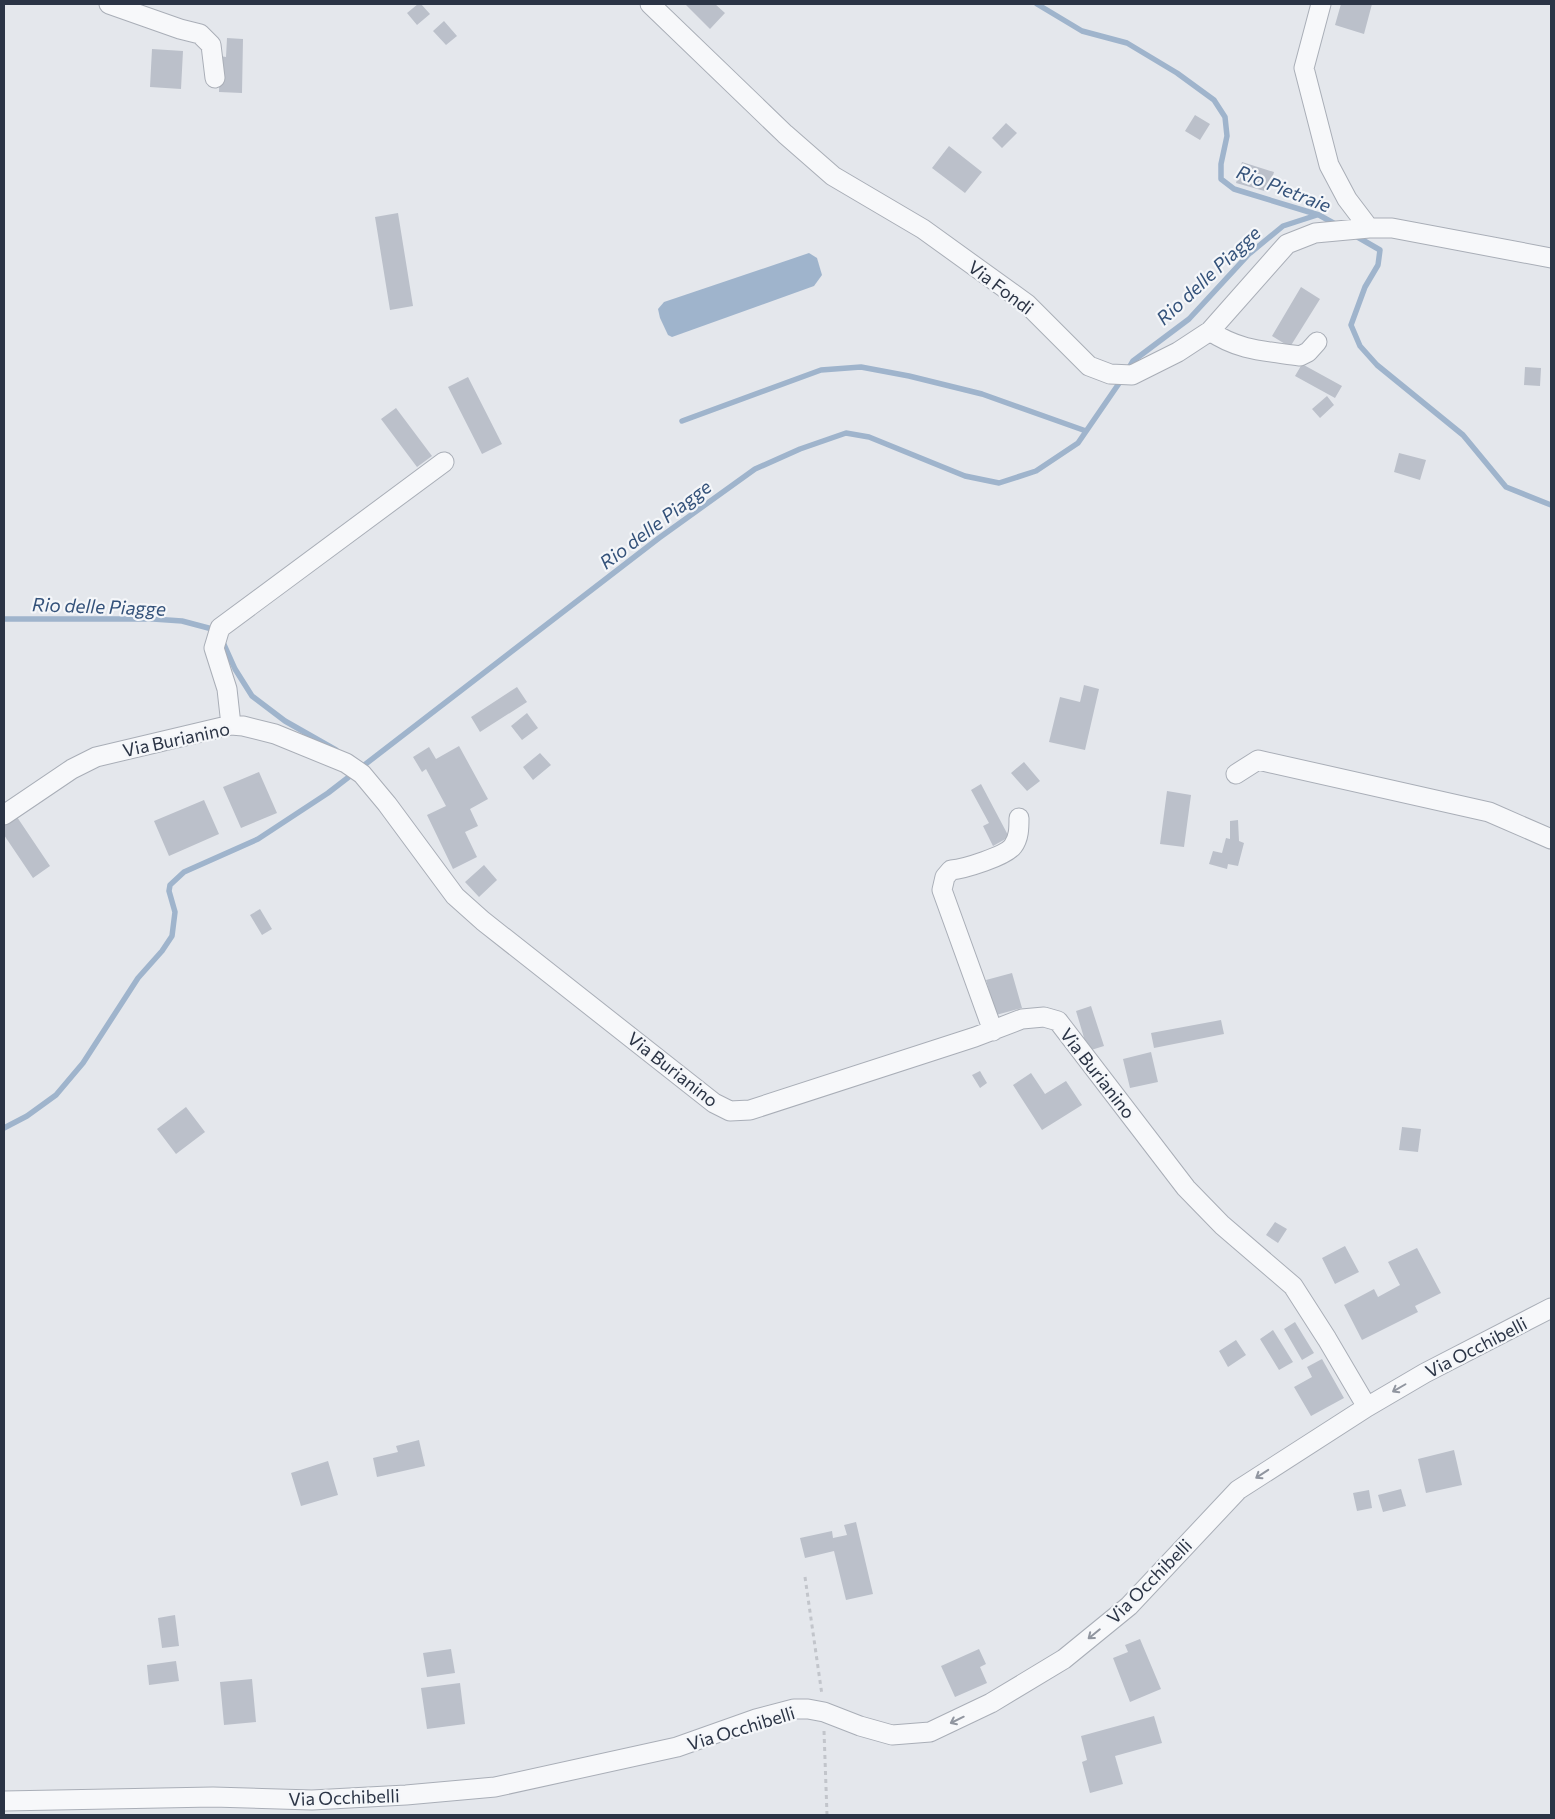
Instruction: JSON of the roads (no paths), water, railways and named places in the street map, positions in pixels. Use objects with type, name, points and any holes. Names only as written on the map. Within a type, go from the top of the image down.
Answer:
[{"type":"street","points":[[108,4],[200,34],[211,44],[215,78]]},
{"type":"street","name":"Via Fondi","points":[[650,4],[785,134],[833,176],[923,229],[1027,304],[1089,366],[1110,374],[1132,375],[1178,352],[1210,331],[1287,244],[1315,233],[1392,228],[1551,258]]},
{"type":"street","points":[[1321,4],[1304,68],[1329,165],[1347,199],[1369,228]]},
{"type":"street","points":[[1210,331],[1240,347],[1300,356],[1308,352],[1317,342]]},
{"type":"street","points":[[231,725],[227,688],[214,648],[220,628],[444,462]]},
{"type":"street","name":"Via Burianino","points":[[4,815],[72,769],[96,757],[231,725],[274,734],[346,763],[362,774],[388,804],[455,896],[483,921],[714,1103],[730,1111],[750,1110],[993,1031],[1022,1019],[1044,1017],[1058,1021],[1186,1188],[1222,1225],[1293,1286],[1328,1338],[1367,1406]]},
{"type":"street","points":[[1236,774],[1258,760],[1489,812],[1551,839]]},
{"type":"street","points":[[993,1031],[942,890],[945,877],[951,870],[965,868],[1001,854],[1013,847],[1018,834],[1019,818]]},
{"type":"street","name":"Via Occhibelli","points":[[4,1801],[213,1797],[312,1800],[495,1787],[677,1747],[756,1719],[794,1709],[824,1712],[860,1726],[892,1735],[930,1732],[991,1703],[1064,1659],[1129,1606],[1238,1490],[1367,1406],[1425,1373],[1551,1308]]},
{"type":"water","points":[[809,253],[817,258],[822,275],[814,286],[672,337],[668,335],[658,309],[664,302]]},
{"type":"waterway","name":"Rio Pietraie","points":[[1037,4],[1082,31],[1127,43],[1177,73],[1214,100],[1225,117],[1227,136],[1221,164],[1221,179],[1234,189],[1319,215],[1337,225]]},
{"type":"waterway","name":"Rio delle Piagge","points":[[1127,371],[1133,361],[1189,319],[1249,254],[1283,226],[1317,215]]},
{"type":"waterway","name":"Rio Pietraie","points":[[1354,235],[1380,250],[1378,265],[1365,287],[1351,325],[1360,346],[1377,365],[1463,435],[1506,487],[1551,505]]},
{"type":"waterway","points":[[682,421],[821,370],[861,367],[909,376],[982,394],[1086,431]]},
{"type":"waterway","name":"Rio delle Piagge","points":[[4,1128],[27,1116],[56,1095],[83,1063],[138,978],[162,951],[172,936],[175,912],[169,891],[170,885],[184,872],[258,839],[328,793],[659,538],[755,469],[800,449],[846,433],[869,437],[965,476],[999,483],[1036,471],[1078,443],[1122,379]]},
{"type":"waterway","name":"Rio delle Piagge","points":[[4,619],[153,619],[182,621],[216,630]]},
{"type":"waterway","name":"Rio delle Piagge","points":[[222,640],[235,669],[252,696],[285,721],[336,750]]}]
